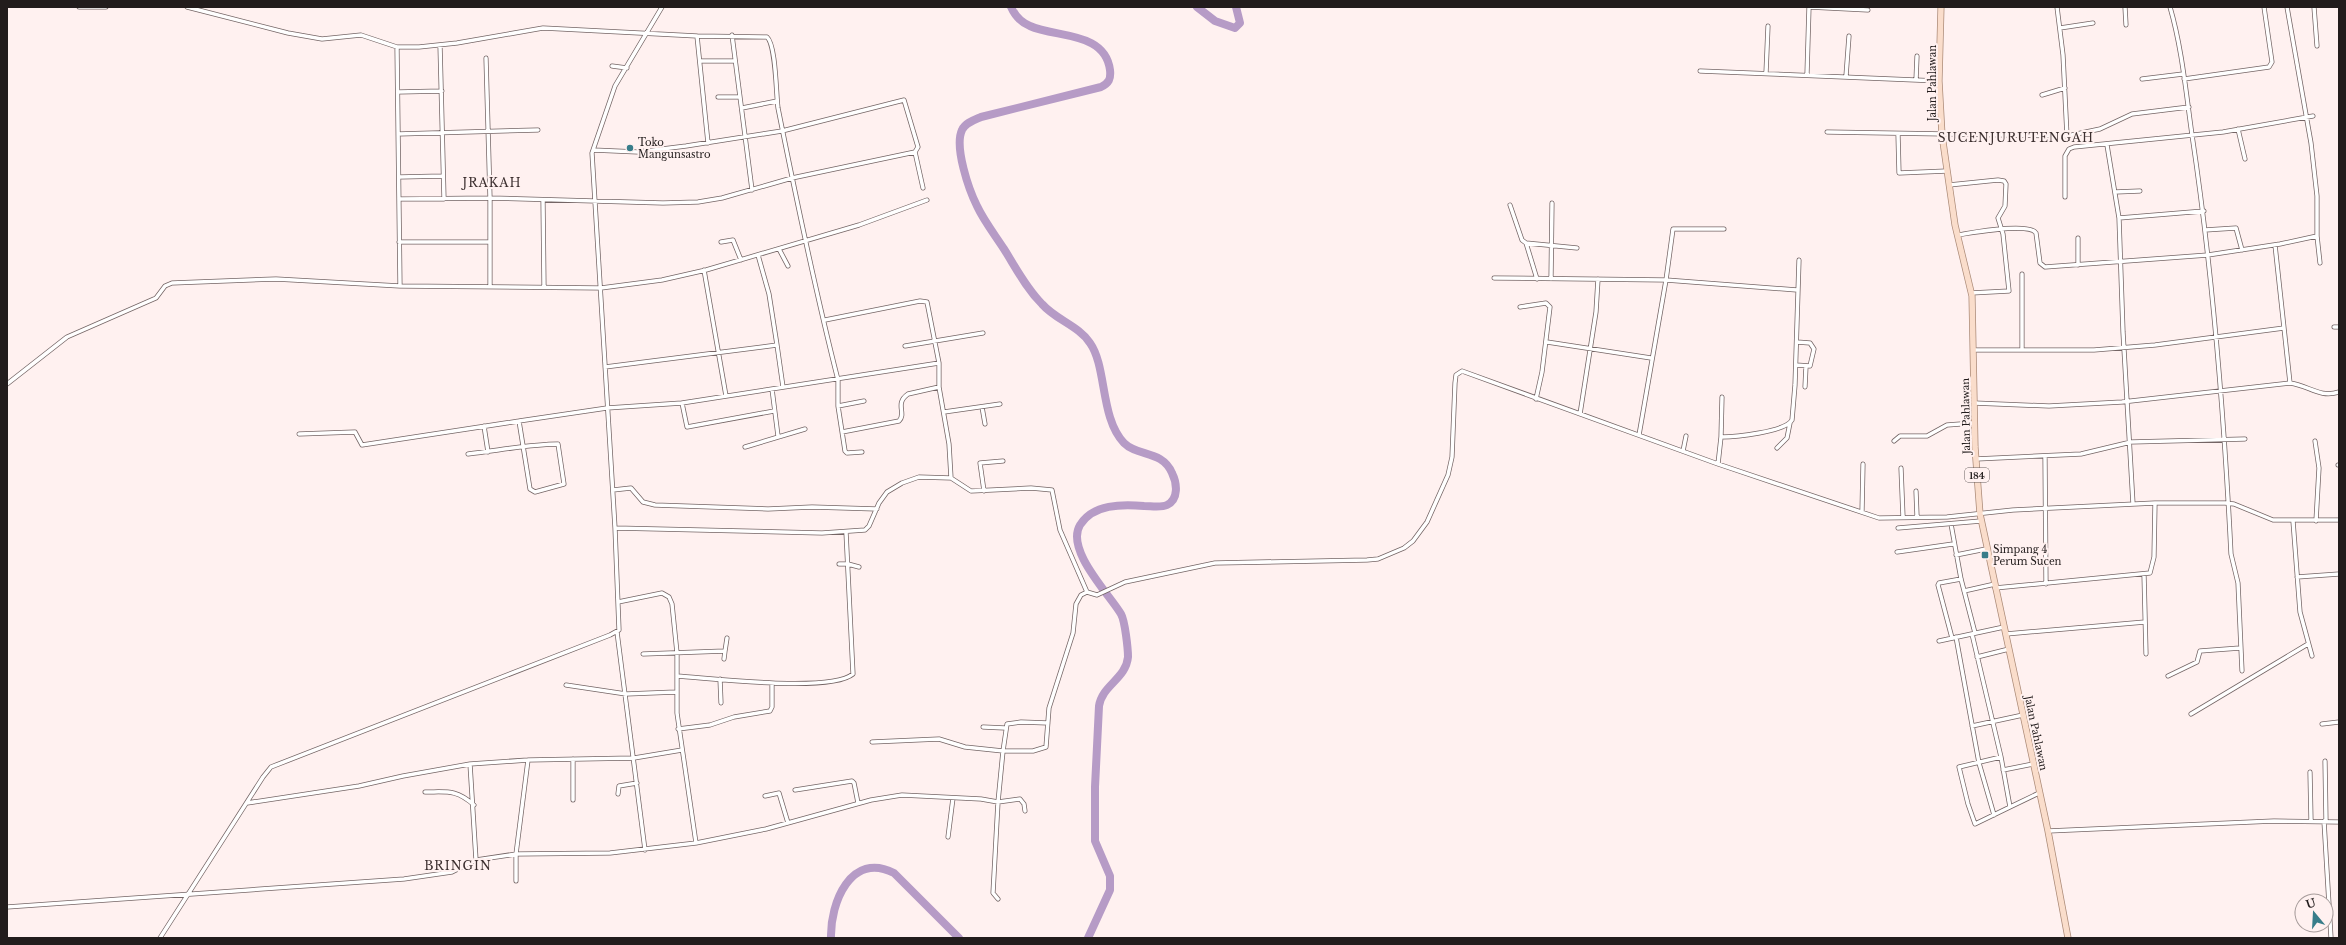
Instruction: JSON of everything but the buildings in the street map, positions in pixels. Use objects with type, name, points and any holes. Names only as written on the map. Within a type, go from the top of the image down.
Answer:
[{"type":"main road","name":"Jalan Pahlawan","points":[[1941,7],[1939,81],[1942,135],[1957,235],[1971,293],[1974,350],[1974,423],[1980,514],[1986,549],[2006,634],[2048,831],[2068,938]]},
{"type":"street","points":[[79,7],[106,7]]},
{"type":"street","points":[[187,7],[288,33],[322,39],[361,35],[397,47],[440,45],[543,28],[647,32],[697,36],[765,36],[769,38],[782,131],[838,380],[838,406],[846,453],[862,452]]},
{"type":"street","points":[[645,850],[617,632],[619,625],[615,528],[593,150],[610,99],[625,67],[662,7]]},
{"type":"street","points":[[1806,74],[1809,7],[1868,10]]},
{"type":"street","points":[[2057,7],[2065,88],[2067,136]]},
{"type":"street","points":[[2125,7],[2126,25]]},
{"type":"street","points":[[2170,7],[2189,106],[2204,211],[2216,337],[2231,558],[2238,582],[2242,671]]},
{"type":"street","points":[[2184,79],[2269,67],[2272,62],[2264,7]]},
{"type":"street","points":[[2287,7],[2308,117],[2316,185],[2317,236],[2320,263]]},
{"type":"street","points":[[2314,7],[2317,46]]},
{"type":"street","points":[[2060,28],[2093,23]]},
{"type":"street","points":[[1766,73],[1768,26]]},
{"type":"street","points":[[732,35],[752,190]]},
{"type":"street","points":[[697,36],[708,143]]},
{"type":"street","points":[[1846,76],[1849,36]]},
{"type":"street","points":[[440,45],[444,200]]},
{"type":"street","points":[[397,47],[400,286]]},
{"type":"street","points":[[1916,80],[1917,56]]},
{"type":"street","points":[[486,58],[490,198],[490,287]]},
{"type":"street","points":[[700,61],[735,61]]},
{"type":"street","points":[[612,66],[625,67]]},
{"type":"street","points":[[1700,70],[1939,81]]},
{"type":"street","points":[[2142,79],[2183,74]]},
{"type":"street","points":[[2042,94],[2065,88]]},
{"type":"street","points":[[398,92],[442,91]]},
{"type":"street","points":[[718,97],[740,98]]},
{"type":"street","points":[[593,150],[638,152],[708,143],[782,131],[904,100],[918,147],[915,152],[923,188]]},
{"type":"street","points":[[742,108],[777,101]]},
{"type":"street","points":[[1827,132],[2067,136],[2100,129],[2132,114],[2189,106]]},
{"type":"street","points":[[2065,197],[2066,152],[2074,147],[2107,145],[2238,129],[2313,116]]},
{"type":"street","points":[[2238,129],[2245,159]]},
{"type":"street","points":[[398,134],[488,130],[538,130]]},
{"type":"street","points":[[1898,134],[1899,173],[1947,171]]},
{"type":"street","points":[[2107,145],[2119,218],[2124,348],[2134,504]]},
{"type":"street","points":[[399,199],[444,200],[490,198],[663,203],[698,202],[752,190],[792,178],[915,152]]},
{"type":"street","points":[[399,177],[443,176]]},
{"type":"street","points":[[1949,185],[1998,180],[2006,182],[2005,206],[1998,218],[2001,229],[2009,291],[1971,293]]},
{"type":"street","points":[[2115,192],[2140,191]]},
{"type":"street","points":[[543,200],[544,288]]},
{"type":"street","points":[[7,384],[57,343],[156,298],[165,286],[172,283],[276,279],[400,286],[601,288],[662,280],[704,270],[806,241],[927,200]]},
{"type":"street","points":[[1551,279],[1552,203]]},
{"type":"street","points":[[1510,205],[1522,240],[1526,243],[1537,279]]},
{"type":"street","points":[[2119,218],[2204,211]]},
{"type":"street","points":[[1640,435],[1651,358],[1666,280],[1673,228],[1724,228]]},
{"type":"street","points":[[2205,230],[2236,228],[2242,250]]},
{"type":"street","points":[[1957,235],[2001,229],[2035,231],[2040,263],[2043,267],[2208,255],[2275,245],[2317,236]]},
{"type":"street","points":[[2078,238],[2078,264]]},
{"type":"street","points":[[721,242],[733,240],[741,260]]},
{"type":"street","points":[[399,242],[489,242]]},
{"type":"street","points":[[1526,243],[1577,248]]},
{"type":"street","points":[[2275,245],[2290,383]]},
{"type":"street","points":[[779,249],[788,266]]},
{"type":"street","points":[[758,255],[769,294],[784,387]]},
{"type":"street","points":[[1777,448],[1787,438],[1790,423],[1796,366],[1799,260]]},
{"type":"street","points":[[704,270],[720,352],[726,396]]},
{"type":"street","points":[[2022,274],[2022,350]]},
{"type":"street","points":[[1494,278],[1666,280],[1797,290]]},
{"type":"street","points":[[1580,414],[1591,348],[1598,279]]},
{"type":"street","points":[[825,320],[924,301],[928,304],[936,340],[940,387],[949,444],[951,478]]},
{"type":"street","points":[[1520,307],[1548,304],[1550,311],[1547,342],[1536,399]]},
{"type":"street","points":[[2334,327],[2339,327]]},
{"type":"street","points":[[1974,350],[2124,348],[2284,328]]},
{"type":"street","points":[[904,346],[983,333]]},
{"type":"street","points":[[1547,342],[1651,358]]},
{"type":"street","points":[[1796,366],[1806,366],[1812,363],[1813,346],[1810,343],[1797,342]]},
{"type":"street","points":[[605,367],[777,345]]},
{"type":"street","points":[[299,434],[355,432],[362,445],[607,408],[682,403],[838,380],[939,363]]},
{"type":"street","points":[[1805,387],[1806,366]]},
{"type":"street","points":[[872,742],[939,739],[965,747],[1003,751],[1033,751],[1043,749],[1047,745],[1050,703],[1073,633],[1076,604],[1081,595],[1087,592],[1098,595],[1116,585],[1215,563],[1367,560],[1386,556],[1413,542],[1427,522],[1440,496],[1452,457],[1455,383],[1458,374],[1465,372],[1718,464],[1862,512],[1888,519],[1903,516],[1980,514],[2155,503],[2228,503],[2242,506],[2263,518],[2293,521],[2339,520]]},
{"type":"street","points":[[1974,403],[2049,406],[2128,402],[2220,390],[2290,383],[2304,385],[2322,394],[2339,392]]},
{"type":"street","points":[[842,432],[899,421],[902,418],[901,402],[904,397],[913,393],[940,387]]},
{"type":"street","points":[[772,389],[778,436]]},
{"type":"street","points":[[1718,464],[1721,437],[1722,397]]},
{"type":"street","points":[[838,406],[864,401]]},
{"type":"street","points":[[682,403],[687,427],[774,411]]},
{"type":"street","points":[[944,412],[1000,404]]},
{"type":"street","points":[[982,407],[984,424]]},
{"type":"street","points":[[468,454],[523,448],[559,445],[564,484],[535,492],[531,491],[523,448],[519,421]]},
{"type":"street","points":[[1721,437],[1759,433],[1790,423]]},
{"type":"street","points":[[1894,441],[1900,436],[1927,436],[1947,425],[1974,423]]},
{"type":"street","points":[[484,426],[488,452]]},
{"type":"street","points":[[745,447],[805,429]]},
{"type":"street","points":[[1683,451],[1686,436]]},
{"type":"street","points":[[1976,459],[2045,457],[2092,453],[2131,442],[2245,439]]},
{"type":"street","points":[[2315,441],[2319,468],[2316,521]]},
{"type":"street","points":[[2045,457],[2046,584]]},
{"type":"street","points":[[984,491],[980,463],[1003,461]]},
{"type":"street","points":[[1862,512],[1863,464]]},
{"type":"street","points":[[1901,468],[1903,516]]},
{"type":"street","points":[[615,528],[816,533],[846,532],[867,529],[888,492],[902,483],[919,477],[951,478],[966,488],[984,491],[1031,488],[1052,490],[1060,530],[1087,592]]},
{"type":"street","points":[[613,490],[631,488],[643,502],[655,504],[768,509],[812,507],[877,509]]},
{"type":"street","points":[[1916,491],[1917,516]]},
{"type":"street","points":[[1964,591],[1995,586],[2046,584],[2150,573],[2153,568],[2155,503]]},
{"type":"street","points":[[1898,528],[1981,521]]},
{"type":"street","points":[[2293,521],[2300,612],[2312,656]]},
{"type":"street","points":[[1951,524],[1953,544],[1960,579],[1964,591],[1977,657],[2001,757],[2010,807]]},
{"type":"street","points":[[677,676],[772,683],[826,682],[845,679],[853,674],[846,532]]},
{"type":"street","points":[[1897,552],[1953,544]]},
{"type":"street","points":[[1956,555],[1986,549]]},
{"type":"street","points":[[840,564],[848,564],[859,567]]},
{"type":"street","points":[[2144,574],[2146,654]]},
{"type":"street","points":[[2297,577],[2339,574]]},
{"type":"street","points":[[1960,579],[1939,583],[1938,585],[1954,638],[1979,762],[1994,815]]},
{"type":"street","points":[[618,602],[662,593],[669,597],[672,604],[677,653],[676,692],[678,729],[696,843]]},
{"type":"street","points":[[2006,634],[2145,622]]},
{"type":"street","points":[[1939,641],[2004,627]]},
{"type":"street","points":[[160,938],[266,773],[280,762],[617,632]]},
{"type":"street","points":[[724,659],[726,638]]},
{"type":"street","points":[[2191,714],[2308,644]]},
{"type":"street","points":[[2168,676],[2197,662],[2200,651],[2240,648]]},
{"type":"street","points":[[1977,657],[2009,649]]},
{"type":"street","points":[[644,654],[725,651]]},
{"type":"street","points":[[720,679],[721,703]]},
{"type":"street","points":[[678,729],[710,725],[734,717],[770,711],[772,707],[772,683]]},
{"type":"street","points":[[566,685],[626,694],[676,692]]},
{"type":"street","points":[[1972,726],[2023,715]]},
{"type":"street","points":[[998,899],[993,892],[998,802],[1005,728],[1007,724],[1021,722],[1048,723]]},
{"type":"street","points":[[2322,724],[2339,722]]},
{"type":"street","points":[[984,727],[1005,728]]},
{"type":"street","points":[[247,803],[359,786],[403,776],[470,764],[528,760],[634,758],[682,750]]},
{"type":"street","points":[[2001,757],[1959,767],[1968,804],[1975,824],[2039,793]]},
{"type":"street","points":[[573,759],[573,800]]},
{"type":"street","points":[[516,881],[516,854],[528,760]]},
{"type":"street","points":[[2325,761],[2325,822],[2331,938]]},
{"type":"street","points":[[470,764],[474,805],[476,860]]},
{"type":"street","points":[[2003,770],[2033,764]]},
{"type":"street","points":[[2310,772],[2311,821]]},
{"type":"street","points":[[795,790],[852,781],[854,783],[858,803]]},
{"type":"street","points":[[618,794],[620,786],[637,783]]},
{"type":"street","points":[[425,792],[453,792],[460,794],[474,805]]},
{"type":"street","points":[[765,796],[779,793],[788,823]]},
{"type":"street","points":[[7,907],[419,878],[452,872],[476,860],[516,854],[610,853],[645,850],[696,843],[788,823],[858,803],[902,795],[998,802],[1020,800],[1024,804],[1025,811]]},
{"type":"street","points":[[948,837],[953,798]]},
{"type":"street","points":[[2048,831],[2311,821],[2339,822]]},
{"type":"waterway","points":[[1011,7],[1023,23],[1041,30],[1078,38],[1099,48],[1106,57],[1110,70],[1110,78],[1108,82],[1101,87],[981,117],[967,124],[962,130],[960,147],[961,157],[970,190],[983,217],[1036,298],[1048,310],[1074,327],[1090,343],[1099,365],[1107,407],[1116,433],[1124,443],[1130,447],[1156,457],[1168,466],[1176,486],[1174,499],[1165,506],[1127,505],[1100,509],[1086,518],[1080,525],[1077,535],[1083,559],[1121,614],[1125,629],[1128,657],[1123,671],[1109,687],[1101,699],[1099,706],[1095,787],[1095,841],[1110,876],[1110,890],[1088,938]]},
{"type":"waterway","points":[[1197,7],[1215,21],[1235,28],[1240,23],[1236,7]]},
{"type":"waterway","points":[[831,938],[834,910],[839,896],[846,884],[855,875],[866,869],[879,868],[894,873],[959,938]]},
{"type":"place","name":"Toko Mangunsastro","points":[[630,148]]},
{"type":"place","name":"Simpang 4 Perum Sucen","points":[[1985,555]]},
{"type":"district","name":"SUCENJURUTENGAH","points":[[2016,137]]},
{"type":"district","name":"JRAKAH","points":[[492,182]]},
{"type":"district","name":"BRINGIN","points":[[458,865]]}]
